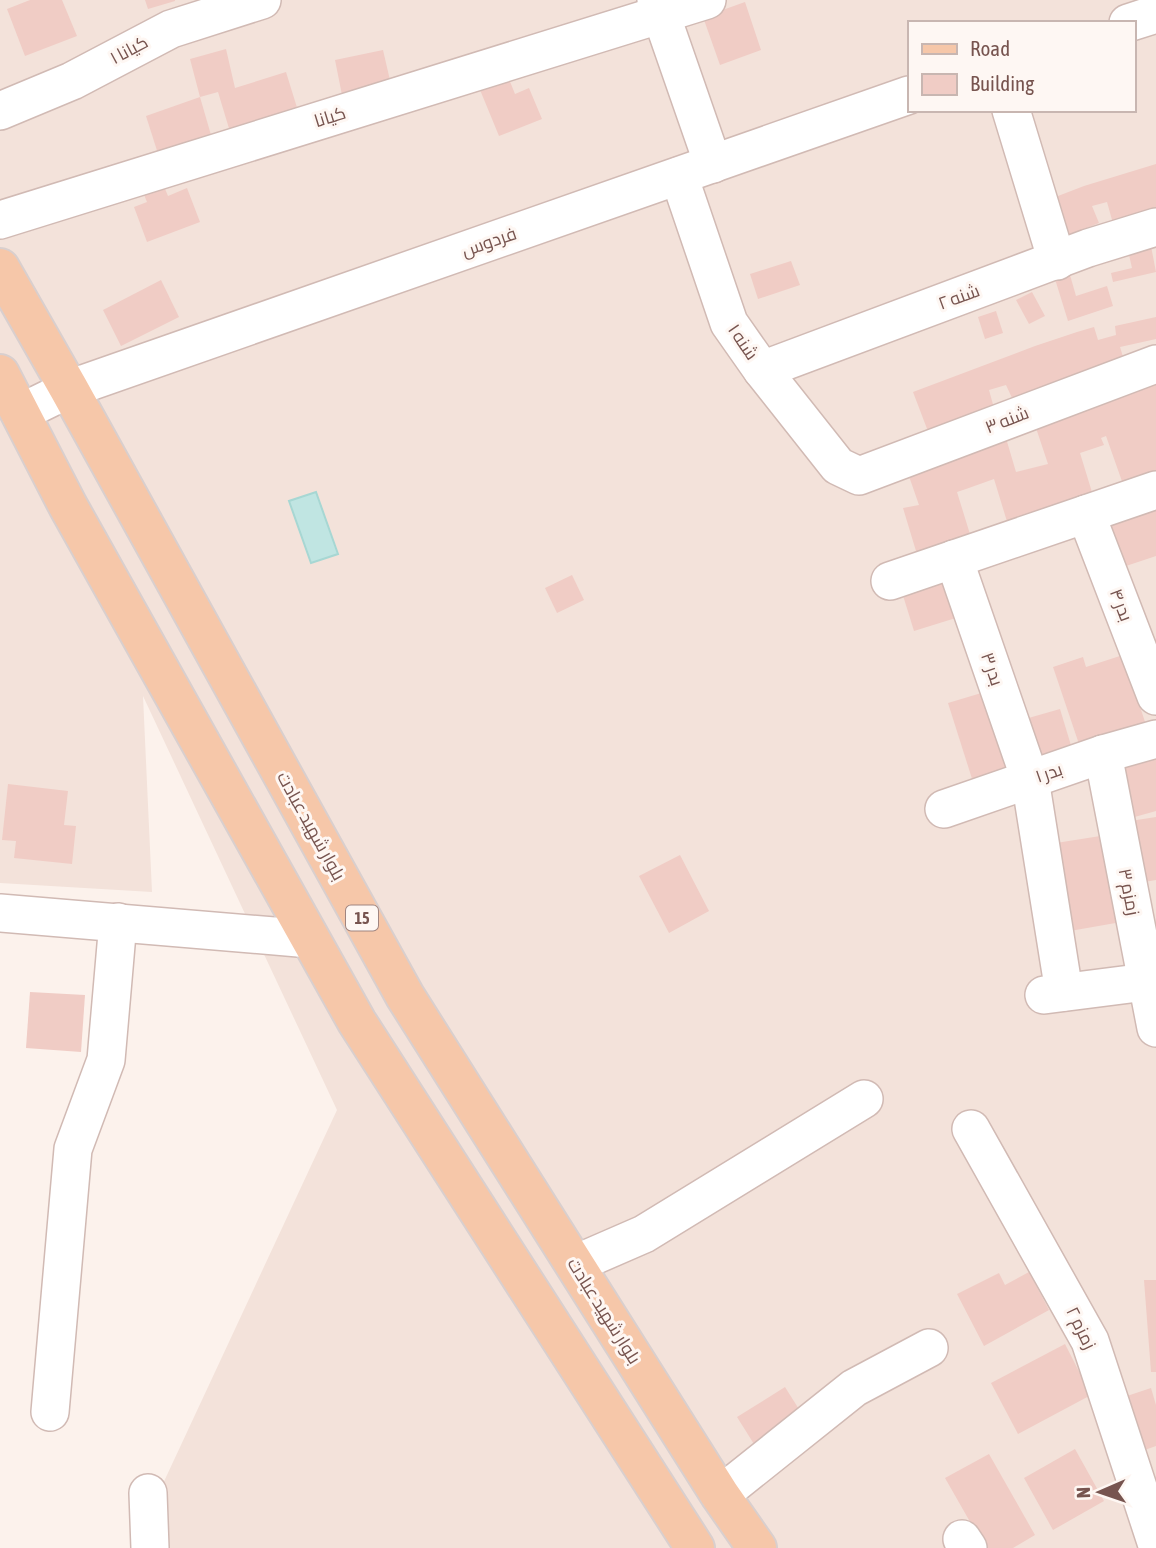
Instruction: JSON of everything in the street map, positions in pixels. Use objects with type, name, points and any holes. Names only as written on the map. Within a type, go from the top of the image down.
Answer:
[{"type":"main road","name":"بلوار شهید عبادت","points":[[0,268],[405,996],[720,1495],[757,1548]]},
{"type":"main road","points":[[0,374],[68,506],[357,1022],[695,1548]]},
{"type":"main road","points":[[357,1022],[405,996]]},
{"type":"street","name":"کیانا ۱","points":[[0,111],[72,81],[172,29],[262,0]]},
{"type":"street","name":"کیانا","points":[[0,220],[658,7],[707,0]]},
{"type":"street","name":"شنه ۱","points":[[658,7],[729,323],[762,370],[838,466],[859,476]]},
{"type":"street","points":[[1134,21],[1156,14]]},
{"type":"street","name":"فردوس","points":[[20,413],[69,389],[908,95]]},
{"type":"street","points":[[1012,112],[1056,261]]},
{"type":"street","name":"شنه ۲","points":[[762,370],[1087,248],[1156,227]]},
{"type":"street","name":"شنه ۳","points":[[859,476],[1156,364]]},
{"type":"street","points":[[890,581],[1156,490]]},
{"type":"street","name":"بدر ۴","points":[[1086,514],[1156,696]]},
{"type":"street","name":"بدر ۳","points":[[954,559],[1030,779],[1054,994],[1146,982]]},
{"type":"street","name":"بدر ۱","points":[[944,809],[1103,754],[1156,739]]},
{"type":"street","name":"زمزم ۳","points":[[1103,754],[1156,1028]]},
{"type":"street","points":[[0,913],[310,939]]},
{"type":"street","points":[[50,1412],[73,1149],[106,1060],[117,922]]},
{"type":"street","points":[[575,1264],[644,1234],[864,1099]]},
{"type":"street","name":"زمزم ۲","points":[[971,1129],[1090,1341],[1156,1542]]},
{"type":"street","points":[[720,1495],[854,1388],[929,1348]]},
{"type":"street","points":[[148,1493],[150,1548]]},
{"type":"shaded area","points":[[0,0],[1156,0],[1156,1548],[133,1548],[337,1110],[143,696],[152,892],[0,883]]},
{"type":"water","points":[[316,492],[338,554],[311,563],[289,501]]},
{"type":"building","points":[[30,0],[62,0],[77,36],[25,56],[7,9]]},
{"type":"building","points":[[145,0],[175,0],[175,1],[148,9]]},
{"type":"building","points":[[745,2],[761,50],[720,65],[703,17]]},
{"type":"building","points":[[226,49],[235,88],[286,72],[299,114],[231,135],[218,92],[200,97],[190,59]]},
{"type":"building","points":[[383,50],[392,89],[343,100],[335,60]]},
{"type":"building","points":[[507,74],[515,94],[529,88],[542,119],[499,136],[478,85]]},
{"type":"building","points":[[200,97],[213,142],[160,160],[146,116]]},
{"type":"building","points":[[1156,164],[1156,215],[1114,227],[1107,202],[1092,206],[1099,223],[1059,239],[1045,201]]},
{"type":"building","points":[[160,177],[168,196],[187,188],[200,222],[147,242],[134,207],[147,202],[140,185]]},
{"type":"building","points":[[1150,241],[1156,272],[1113,282],[1111,273],[1132,268],[1127,246]]},
{"type":"building","points":[[791,261],[800,285],[758,299],[750,274]]},
{"type":"building","points":[[1070,275],[1076,296],[1107,286],[1113,306],[1068,321],[1055,279]]},
{"type":"building","points":[[161,280],[179,317],[121,346],[103,310]]},
{"type":"building","points":[[1032,292],[1045,316],[1029,324],[1016,300]]},
{"type":"building","points":[[996,311],[1003,333],[985,339],[978,317]]},
{"type":"building","points":[[1156,317],[1156,339],[1120,347],[1124,360],[1013,400],[1006,385],[989,390],[994,408],[929,434],[913,392],[1077,332],[1094,327],[1098,340],[1116,335],[1115,326]]},
{"type":"building","points":[[1156,373],[1156,477],[1124,487],[1106,436],[1101,438],[1104,445],[1080,453],[1095,502],[1009,528],[994,479],[957,492],[973,544],[919,561],[903,508],[919,505],[904,462],[1003,428],[1016,472],[1048,464],[1032,416]]},
{"type":"building","points":[[1156,501],[1156,556],[1123,567],[1107,517]]},
{"type":"building","points":[[572,575],[584,600],[557,613],[545,588]]},
{"type":"building","points":[[947,575],[959,617],[914,631],[901,589]]},
{"type":"building","points":[[1123,655],[1147,728],[1081,750],[1053,667],[1083,657],[1086,667]]},
{"type":"building","points":[[988,691],[1014,772],[974,785],[948,703]]},
{"type":"building","points":[[1060,709],[1073,752],[1038,762],[1025,719]]},
{"type":"building","points":[[1156,745],[1156,811],[1131,818],[1113,758]]},
{"type":"building","points":[[8,784],[68,791],[64,825],[76,826],[72,864],[14,858],[16,841],[2,840]]},
{"type":"building","points":[[1156,817],[1156,880],[1133,884],[1124,822]]},
{"type":"building","points":[[1113,834],[1127,921],[1070,931],[1056,843]]},
{"type":"building","points":[[680,855],[709,911],[669,933],[639,876]]},
{"type":"building","points":[[30,992],[85,995],[81,1052],[26,1048]]},
{"type":"building","points":[[1029,1272],[1049,1310],[984,1346],[957,1294],[999,1273],[1005,1285]]},
{"type":"building","points":[[1144,1280],[1156,1280],[1156,1372],[1151,1372]]},
{"type":"building","points":[[1065,1344],[1091,1395],[1018,1434],[991,1383]]},
{"type":"building","points":[[785,1387],[807,1422],[759,1452],[737,1417]]},
{"type":"building","points":[[1151,1388],[1156,1405],[1156,1446],[1136,1453],[1118,1399]]},
{"type":"building","points":[[1075,1449],[1104,1501],[1053,1530],[1024,1478]]},
{"type":"building","points":[[989,1454],[1035,1535],[1013,1548],[985,1548],[945,1478]]}]
